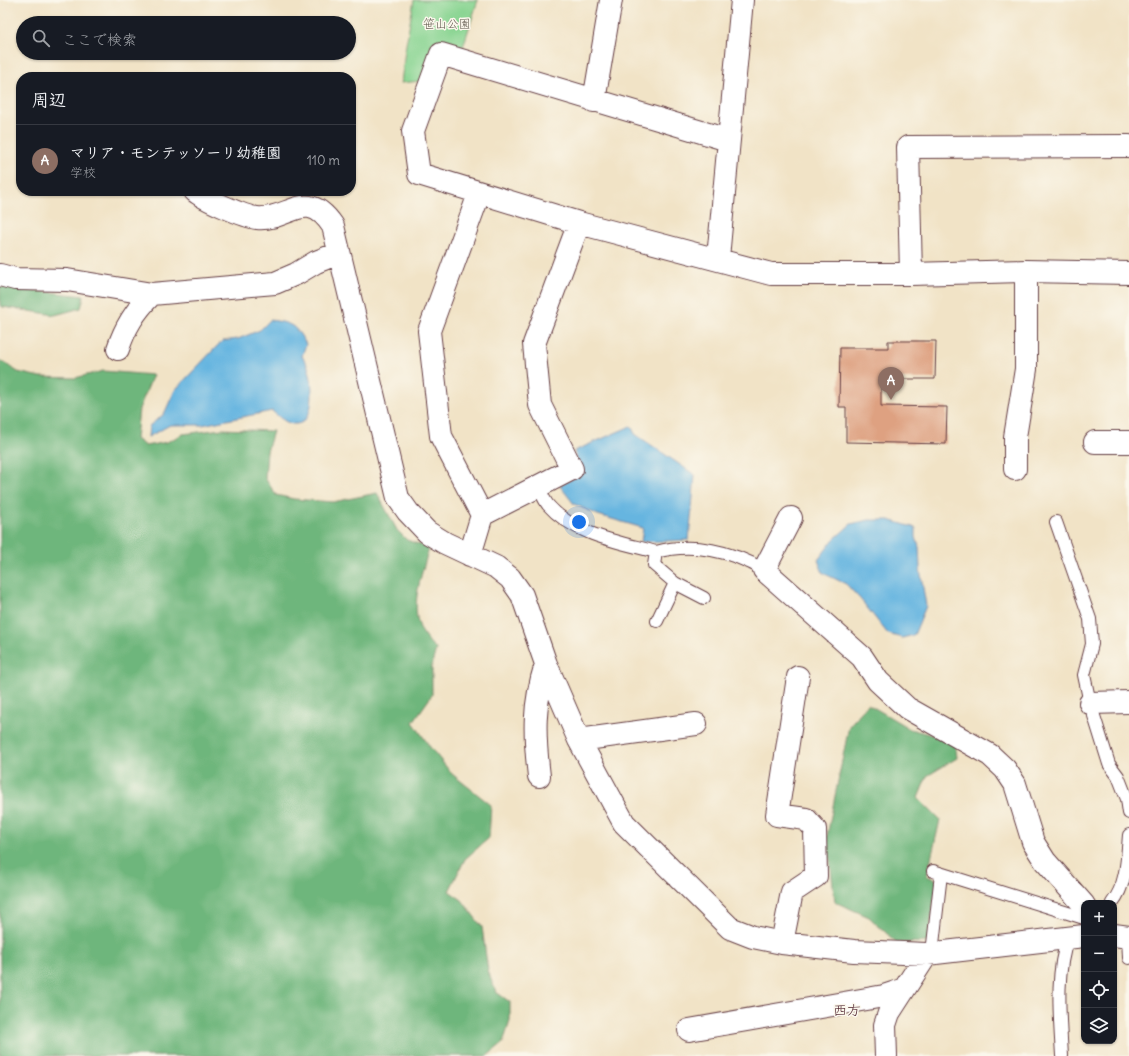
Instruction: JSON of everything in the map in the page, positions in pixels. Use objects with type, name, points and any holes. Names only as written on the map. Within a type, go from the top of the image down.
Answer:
[{"type":"street","points":[[594,101],[612,0]]},
{"type":"street","points":[[718,258],[742,0]]},
{"type":"street","points":[[728,140],[441,54],[413,131],[418,174],[479,194],[579,223],[718,258],[771,274],[910,274],[1026,271],[1129,273]]},
{"type":"street","points":[[910,274],[908,147],[1129,146]]},
{"type":"street","points":[[470,555],[482,515],[441,436],[429,331],[479,194]]},
{"type":"street","points":[[202,196],[257,218],[272,216],[293,208],[303,207],[320,211],[326,216],[333,226],[398,498],[408,512],[427,532],[496,567],[510,578],[522,595],[546,664],[579,740],[624,823],[730,928],[753,938],[782,942],[854,951],[929,954],[1076,937]]},
{"type":"street","points":[[482,515],[572,469],[540,405],[534,344],[579,223]]},
{"type":"street","points":[[0,275],[15,278],[67,280],[152,294],[275,283],[296,274],[316,262],[339,253]]},
{"type":"street","points":[[1014,469],[1015,437],[1026,369],[1026,271]]},
{"type":"street","points":[[118,350],[125,329],[152,294]]},
{"type":"street","points":[[1095,442],[1129,442]]},
{"type":"street","points":[[791,518],[764,570],[858,653],[878,681],[907,708],[990,755],[1005,769],[1015,784],[1033,842],[1045,861],[1081,902]]},
{"type":"street","points":[[539,776],[534,734],[535,712],[541,680],[546,664]]},
{"type":"street","points":[[782,942],[792,892],[816,876],[815,829],[806,819],[777,815],[798,677]]},
{"type":"street","points":[[1090,703],[1129,702]]},
{"type":"street","points":[[579,740],[696,724]]},
{"type":"street","points":[[886,1056],[885,1025],[889,1013],[902,990],[929,954]]},
{"type":"street","points":[[689,1030],[884,996],[902,990]]},
{"type":"lane","points":[[538,486],[547,505],[565,521],[607,539],[656,552],[667,549],[693,547],[729,554],[749,561],[764,570]]},
{"type":"lane","points":[[1056,522],[1090,619],[1092,644],[1084,675],[1090,703],[1109,764],[1118,776],[1127,799],[1129,813]]},
{"type":"lane","points":[[656,552],[654,565],[675,583],[704,598]]},
{"type":"lane","points":[[657,621],[675,583]]},
{"type":"lane","points":[[1114,900],[1120,890],[1127,858],[1129,835]]},
{"type":"lane","points":[[929,954],[937,873],[1081,917]]},
{"type":"lane","points":[[1062,1056],[1060,983],[1064,949],[1076,937]]},
{"type":"green space","name":"笹山公園","points":[[414,0],[478,0],[462,50],[436,43],[421,81],[401,83],[405,50]]},
{"type":"green space","points":[[0,286],[84,296],[81,308],[55,315],[0,306]]},
{"type":"green space","points":[[0,360],[18,372],[40,377],[75,378],[103,371],[153,375],[139,409],[136,439],[145,446],[167,442],[183,434],[222,429],[273,431],[267,452],[265,478],[276,495],[294,499],[333,502],[377,493],[397,530],[407,540],[429,548],[420,581],[416,604],[419,625],[425,637],[436,649],[432,664],[432,695],[413,722],[430,747],[452,774],[491,805],[489,838],[465,859],[449,891],[462,900],[482,927],[488,971],[496,992],[510,1002],[510,1021],[503,1043],[487,1056],[0,1056]]},
{"type":"green space","points":[[868,704],[910,729],[955,741],[957,758],[927,776],[918,798],[940,820],[927,876],[937,880],[928,942],[897,943],[869,917],[835,902],[827,836],[849,726]]},
{"type":"water","points":[[270,320],[283,322],[292,326],[296,329],[306,344],[302,356],[307,364],[310,376],[312,402],[307,417],[302,422],[296,424],[289,423],[272,411],[202,425],[170,425],[148,437],[149,426],[164,414],[175,390],[222,341],[238,339],[260,330]]},
{"type":"water","points":[[631,426],[635,434],[695,475],[689,540],[641,542],[643,528],[598,515],[574,504],[560,486],[582,473],[574,451]]},
{"type":"water","points":[[869,520],[889,520],[916,528],[920,569],[926,606],[914,635],[902,638],[888,634],[846,584],[823,573],[818,560],[833,540],[851,524]]},
{"type":"building","points":[[888,341],[936,341],[935,379],[881,379],[881,406],[947,407],[946,444],[846,442],[846,407],[839,407],[840,348],[888,348]]},
{"type":"place","name":"マリア・モンテッソーリ幼稚園","points":[[891,400]]},
{"type":"district","name":"西方","points":[[847,1010]]}]
